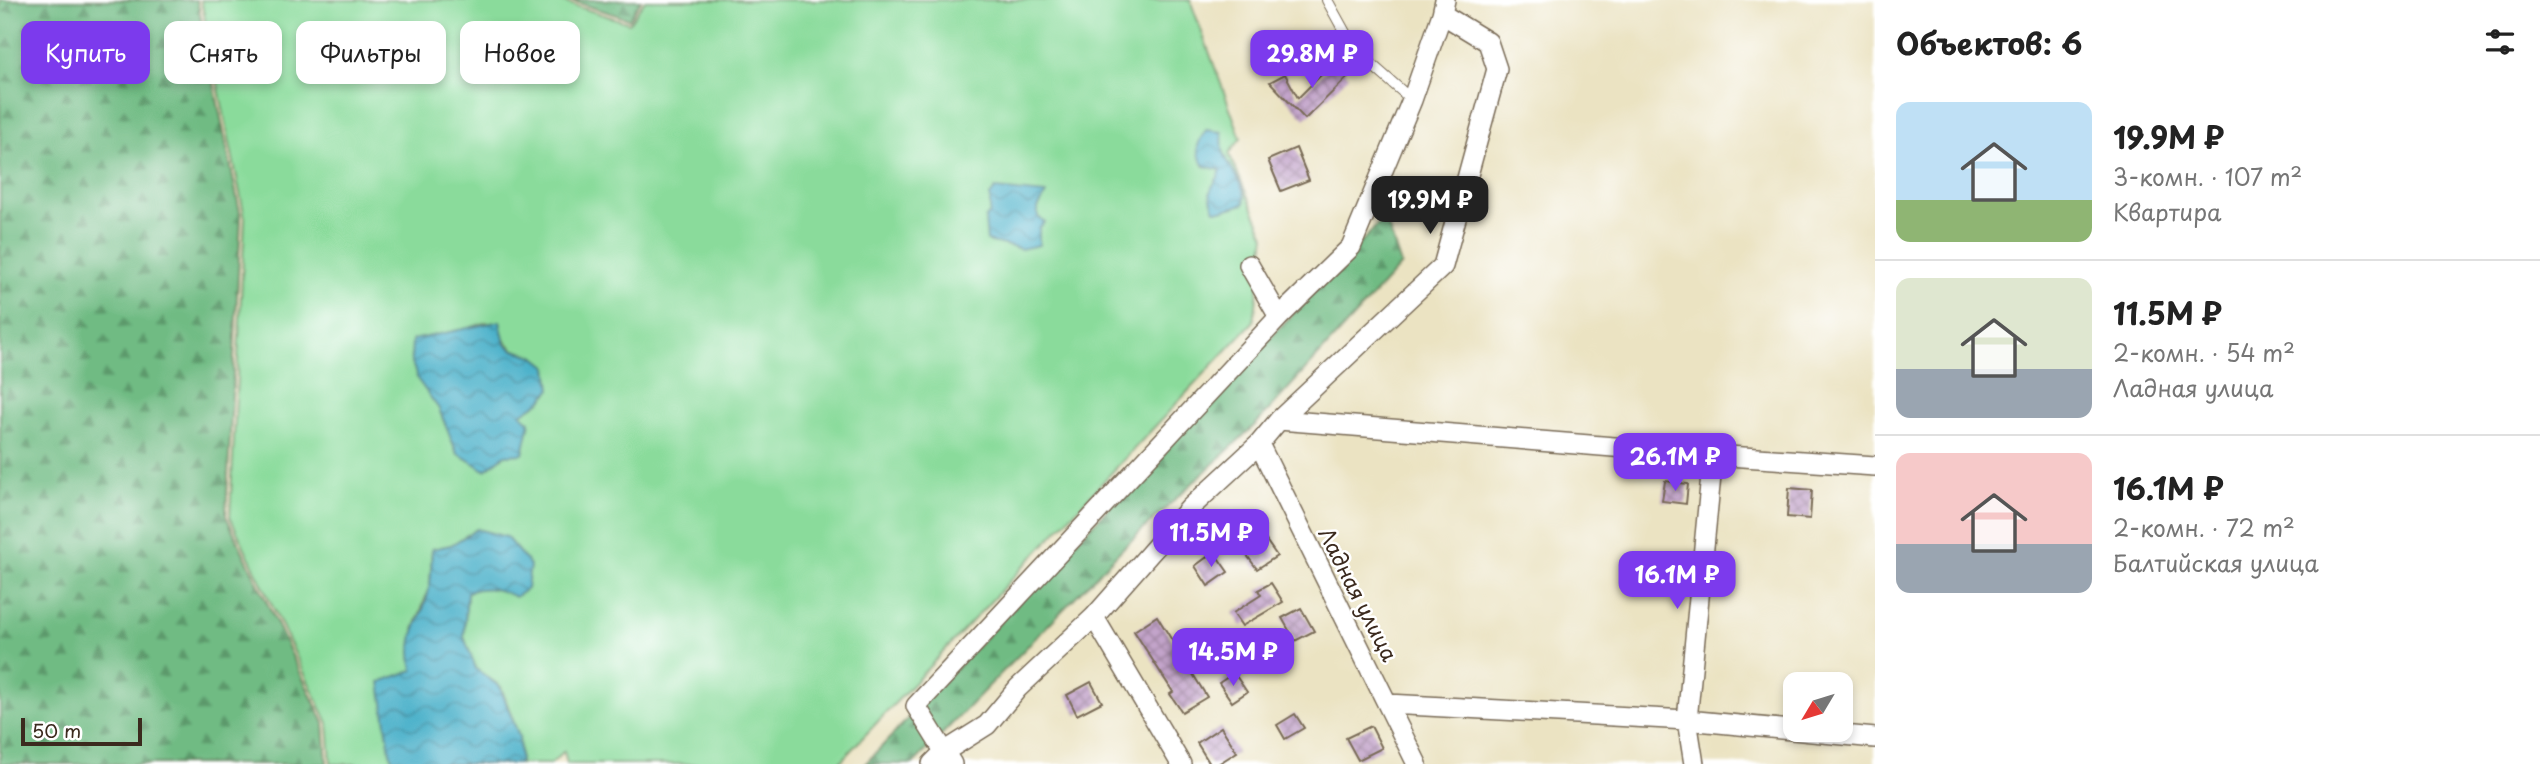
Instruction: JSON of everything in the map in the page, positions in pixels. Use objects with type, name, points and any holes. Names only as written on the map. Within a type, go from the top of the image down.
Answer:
[{"type":"street","points":[[1444,7],[1488,42],[1497,69],[1443,266],[1190,508],[1094,617],[1018,688],[987,725],[943,760],[916,706],[1279,317],[1351,247],[1412,100],[1444,7]]},
{"type":"street","points":[[1249,265],[1279,317]]},
{"type":"street","points":[[1279,420],[1875,466]]},
{"type":"street","name":"Ладная улица","points":[[1259,444],[1417,764]]},
{"type":"street","points":[[1694,764],[1687,720],[1713,455]]},
{"type":"street","points":[[1094,617],[1181,764]]},
{"type":"street","points":[[1388,704],[1687,720],[1875,737]]},
{"type":"lane","points":[[1327,0],[1354,49],[1412,100]]},
{"type":"green space","points":[[0,0],[197,0],[201,21],[164,21],[164,84],[214,84],[241,217],[226,516],[324,723],[327,764],[0,764]]},
{"type":"green space","points":[[201,0],[557,0],[629,23],[645,0],[1190,0],[1241,138],[1229,154],[1265,236],[1254,321],[838,764],[567,764],[564,751],[551,764],[517,764],[520,762],[519,737],[501,687],[476,669],[464,637],[467,592],[484,587],[502,590],[477,529],[451,545],[432,549],[430,585],[414,630],[413,670],[387,720],[394,764],[331,764],[328,723],[230,517],[245,218],[218,84],[282,84],[282,21],[205,21]],"holes":[[[1223,151],[1245,194],[1219,176],[1221,169],[1205,166]],[[487,322],[514,350],[534,356],[542,400],[521,414],[505,455],[486,469],[457,453],[439,409],[469,328]]]},
{"type":"green space","points":[[569,0],[641,0],[629,19]]},
{"type":"green space","points":[[1385,217],[1401,265],[1257,423],[1122,549],[913,764],[865,764]]},
{"type":"water","points":[[1206,130],[1222,132],[1225,157],[1241,184],[1244,204],[1215,210],[1210,191],[1221,170],[1205,166],[1199,156],[1198,144]]},
{"type":"water","points":[[995,189],[1046,194],[1038,208],[1038,217],[1045,222],[1039,228],[1039,245],[1021,249],[987,241],[985,219],[990,213],[990,196]]},
{"type":"water","points":[[500,321],[505,344],[514,350],[534,356],[548,367],[551,389],[542,400],[521,414],[530,422],[523,454],[505,455],[485,470],[457,453],[439,409],[418,380],[411,360],[412,340]]},
{"type":"water","points":[[477,529],[506,537],[530,565],[527,589],[515,597],[492,589],[467,592],[464,637],[476,669],[500,687],[519,737],[520,762],[394,764],[380,682],[413,670],[411,646],[429,589],[432,549],[451,545]]},
{"type":"building","points":[[1335,61],[1349,76],[1305,119],[1270,82],[1285,74],[1298,98]]},
{"type":"building","points":[[1296,148],[1309,180],[1281,191],[1268,160]]},
{"type":"building","points":[[1665,481],[1688,484],[1686,504],[1662,501]]},
{"type":"building","points":[[1789,488],[1812,490],[1810,519],[1787,517]]},
{"type":"building","points":[[1263,536],[1277,556],[1257,569],[1243,550]]},
{"type":"building","points":[[1214,552],[1228,572],[1208,586],[1195,566]]},
{"type":"building","points":[[1271,583],[1283,602],[1242,626],[1233,613],[1261,595],[1258,590]]},
{"type":"building","points":[[1301,608],[1314,631],[1295,641],[1282,618]]},
{"type":"building","points":[[1157,616],[1207,697],[1182,712],[1170,694],[1173,692],[1134,631]]},
{"type":"building","points":[[1234,673],[1247,692],[1232,702],[1219,683]]},
{"type":"building","points":[[1091,682],[1102,702],[1077,715],[1067,695]]},
{"type":"building","points":[[1295,714],[1304,728],[1285,739],[1277,725]]},
{"type":"building","points":[[1371,726],[1382,748],[1358,760],[1346,738]]},
{"type":"building","points":[[1221,727],[1237,752],[1218,764],[1210,764],[1197,743]]}]
